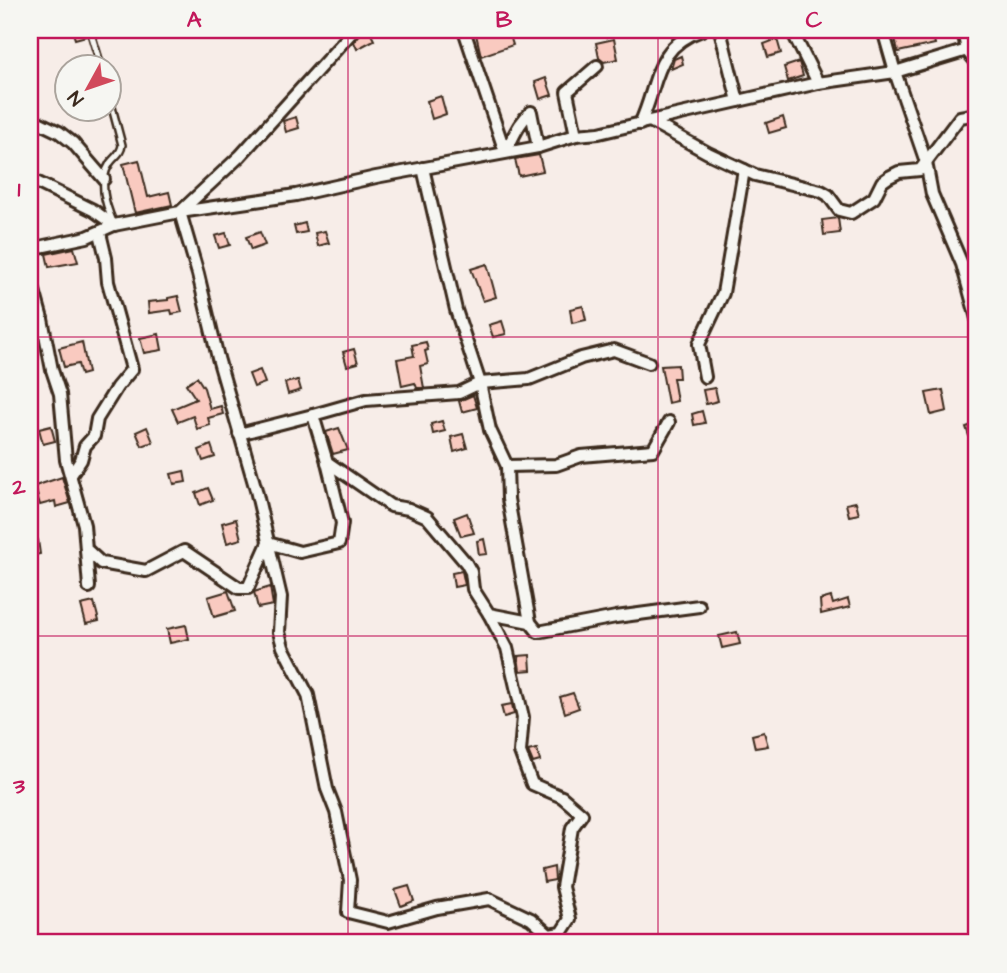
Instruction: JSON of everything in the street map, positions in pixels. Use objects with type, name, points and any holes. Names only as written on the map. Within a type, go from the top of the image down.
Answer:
[{"type":"street","points":[[180,212],[240,156],[354,30]]},
{"type":"street","points":[[464,30],[505,152]]},
{"type":"street","points":[[645,123],[654,78],[668,52],[685,36],[702,30]]},
{"type":"street","points":[[720,30],[738,101]]},
{"type":"street","points":[[804,30],[795,37],[818,83]]},
{"type":"street","points":[[883,30],[926,162],[932,194],[962,264],[977,319]]},
{"type":"street","points":[[963,30],[977,63]]},
{"type":"street","points":[[30,249],[100,233],[114,225],[296,195],[538,147],[576,135],[599,133],[818,83],[895,72],[972,49]]},
{"type":"street","points":[[576,135],[567,92],[597,66]]},
{"type":"street","points":[[505,152],[516,135],[519,122],[531,112],[538,147]]},
{"type":"street","points":[[645,123],[755,175],[821,191],[828,195],[839,210],[851,213],[874,198],[882,182],[889,177],[899,172],[919,170],[960,117],[977,114]]},
{"type":"street","points":[[30,118],[59,132],[73,143],[104,179]]},
{"type":"street","points":[[423,168],[456,310],[480,383],[491,430],[507,466],[508,499],[530,622],[538,632],[616,617],[699,606]]},
{"type":"street","points":[[705,377],[699,344],[723,293],[744,170]]},
{"type":"street","points":[[30,179],[84,205],[114,225]]},
{"type":"street","points":[[180,212],[256,490],[281,597],[279,632],[283,647],[308,695],[327,789],[336,812],[350,880],[348,912],[388,922],[437,908],[489,899],[531,919],[549,935],[561,933],[570,919],[562,887],[572,828],[582,814],[562,797],[532,784],[520,752],[523,717],[507,648],[473,589],[471,572],[427,517],[409,509],[391,506],[327,462]]},
{"type":"street","points":[[71,475],[81,460],[85,446],[94,436],[97,419],[131,369],[108,282],[100,233]]},
{"type":"street","points":[[30,276],[60,394],[65,460],[80,505],[88,551],[89,587]]},
{"type":"street","points":[[30,309],[42,319]]},
{"type":"street","points":[[239,434],[366,400],[459,393],[480,383],[529,379],[582,358],[614,350],[649,363]]},
{"type":"street","points":[[268,543],[300,552],[339,542],[342,523],[313,415]]},
{"type":"street","points":[[507,466],[556,466],[581,456],[653,450],[669,422]]},
{"type":"street","points":[[88,551],[101,564],[146,571],[184,551],[239,588],[248,588],[268,543]]},
{"type":"street","points":[[489,614],[530,622]]},
{"type":"lane","points":[[90,30],[97,52]]},
{"type":"lane","points":[[114,225],[104,194],[104,179],[110,163],[121,150],[116,122]]},
{"type":"building","points":[[72,30],[84,30],[86,36],[75,39]]},
{"type":"building","points":[[369,30],[374,40],[357,49],[354,42],[361,33]]},
{"type":"building","points":[[475,30],[508,30],[513,45],[481,56]]},
{"type":"building","points":[[932,30],[935,44],[898,52],[894,33]]},
{"type":"building","points":[[614,39],[618,59],[604,62],[599,58],[596,43]]},
{"type":"building","points":[[777,39],[781,53],[768,57],[764,44]]},
{"type":"building","points":[[681,56],[683,64],[671,69],[674,59]]},
{"type":"building","points":[[799,62],[803,76],[788,81],[784,67]]},
{"type":"building","points":[[546,78],[552,95],[540,99],[535,82]]},
{"type":"building","points":[[441,96],[446,114],[432,119],[427,101]]},
{"type":"building","points":[[296,117],[299,128],[286,132],[283,121]]},
{"type":"building","points":[[783,117],[786,128],[769,133],[766,123]]},
{"type":"building","points":[[539,155],[543,171],[519,176],[515,159]]},
{"type":"building","points":[[139,160],[148,197],[169,192],[172,205],[135,213],[123,164]]},
{"type":"building","points":[[838,218],[840,233],[824,235],[822,220]]},
{"type":"building","points":[[305,223],[307,232],[296,234],[294,226]]},
{"type":"building","points":[[325,231],[329,243],[318,246],[315,233]]},
{"type":"building","points":[[260,232],[265,245],[251,250],[246,237]]},
{"type":"building","points":[[226,233],[230,245],[219,248],[215,236]]},
{"type":"building","points":[[74,248],[78,262],[49,267],[46,254]]},
{"type":"building","points":[[487,264],[496,297],[483,301],[471,269]]},
{"type":"building","points":[[178,296],[182,312],[172,314],[171,310],[149,313],[148,302]]},
{"type":"building","points":[[583,306],[586,320],[572,323],[570,309]]},
{"type":"building","points":[[502,321],[506,334],[493,337],[489,325]]},
{"type":"building","points":[[159,334],[162,350],[144,353],[140,338]]},
{"type":"building","points":[[82,342],[88,373],[81,375],[78,364],[64,367],[59,348]]},
{"type":"building","points":[[426,342],[428,364],[420,366],[424,388],[417,388],[415,383],[402,386],[397,359],[414,356],[412,345]]},
{"type":"building","points":[[354,349],[358,363],[347,366],[343,352]]},
{"type":"building","points":[[678,365],[679,378],[673,378],[677,401],[668,403],[661,366]]},
{"type":"building","points":[[260,370],[265,383],[254,387],[249,374]]},
{"type":"building","points":[[197,377],[204,388],[210,409],[221,406],[223,414],[208,418],[210,425],[197,429],[193,416],[178,422],[172,409],[196,399],[186,384]]},
{"type":"building","points":[[298,380],[301,390],[288,394],[285,383]]},
{"type":"building","points":[[715,388],[718,401],[706,404],[703,390]]},
{"type":"building","points":[[943,390],[947,411],[931,415],[926,393]]},
{"type":"building","points":[[473,395],[477,408],[462,412],[459,401]]},
{"type":"building","points":[[702,411],[705,423],[694,425],[692,414]]},
{"type":"building","points":[[442,421],[445,431],[433,434],[431,424]]},
{"type":"building","points":[[977,423],[977,457],[976,457],[966,427]]},
{"type":"building","points":[[51,426],[55,441],[43,444],[39,429]]},
{"type":"building","points":[[147,427],[153,442],[142,446],[136,432]]},
{"type":"building","points":[[339,428],[348,450],[333,454],[326,432]]},
{"type":"building","points":[[463,434],[467,448],[454,452],[451,437]]},
{"type":"building","points":[[211,445],[215,457],[203,461],[199,450]]},
{"type":"building","points":[[184,471],[186,482],[174,484],[171,474]]},
{"type":"building","points":[[62,477],[70,503],[56,507],[55,501],[40,505],[35,486]]},
{"type":"building","points":[[208,488],[213,500],[200,505],[196,493]]},
{"type":"building","points":[[856,502],[859,514],[849,516],[846,504]]},
{"type":"building","points":[[467,513],[474,533],[461,536],[454,518]]},
{"type":"building","points":[[236,519],[241,539],[227,543],[222,523]]},
{"type":"building","points":[[484,539],[487,554],[479,555],[477,541]]},
{"type":"building","points":[[38,540],[40,554],[30,556],[30,542]]},
{"type":"building","points":[[462,571],[465,585],[454,587],[452,573]]},
{"type":"building","points":[[270,587],[273,605],[258,608],[254,592]]},
{"type":"building","points":[[228,591],[235,611],[214,617],[208,597]]},
{"type":"building","points":[[831,597],[833,604],[848,599],[850,607],[821,614],[820,600]]},
{"type":"building","points":[[94,602],[99,621],[86,624],[81,605]]},
{"type":"building","points":[[186,625],[189,639],[170,643],[167,629]]},
{"type":"building","points":[[737,632],[740,644],[722,648],[719,636]]},
{"type":"building","points":[[530,655],[531,670],[520,671],[518,656]]},
{"type":"building","points":[[573,693],[579,708],[565,713],[560,697]]},
{"type":"building","points":[[512,704],[514,714],[504,717],[501,706]]},
{"type":"building","points":[[764,732],[768,746],[755,748],[752,735]]},
{"type":"building","points":[[537,749],[540,761],[533,763],[528,751]]},
{"type":"building","points":[[554,867],[555,880],[544,882],[542,870]]},
{"type":"building","points":[[409,886],[414,901],[401,906],[395,890]]}]
